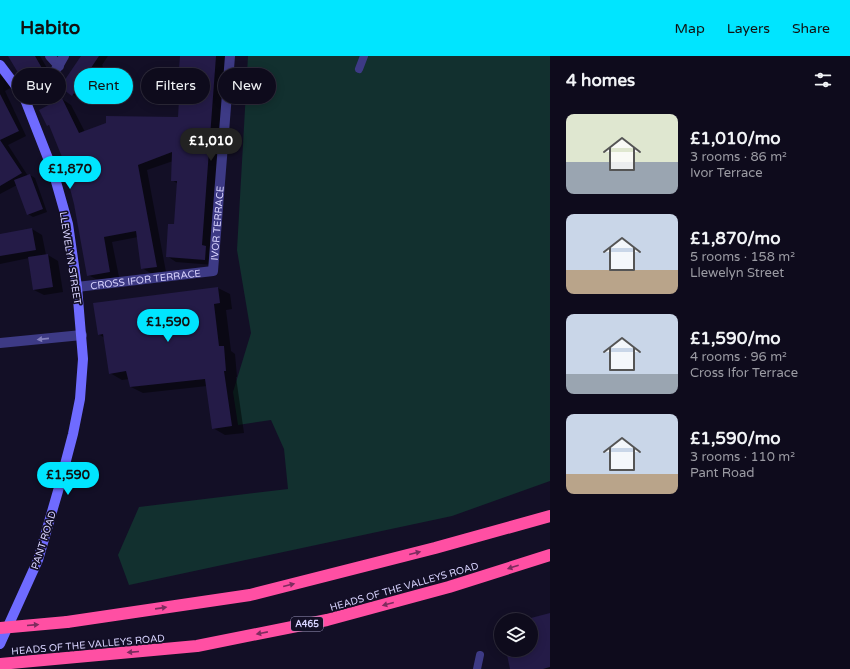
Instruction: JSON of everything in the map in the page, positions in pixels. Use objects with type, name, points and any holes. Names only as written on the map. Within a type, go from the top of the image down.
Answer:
[{"type":"highway","points":[[0,628],[67,622],[250,595],[435,548],[550,516]]},
{"type":"highway","name":"HEADS OF THE VALLEYS ROAD","points":[[0,664],[197,646],[327,620],[448,587],[550,555]]},
{"type":"street","points":[[50,56],[59,66],[64,56]]},
{"type":"street","name":"IVOR TERRACE","points":[[213,270],[230,56]]},
{"type":"street","name":"LLEWELYN STREET","points":[[0,65],[12,81]]},
{"type":"street","name":"LLEWELYN STREET","points":[[27,104],[53,171],[66,216],[77,287],[82,335]]},
{"type":"street","name":"CROSS IFOR TERRACE","points":[[77,287],[213,270]]},
{"type":"street","points":[[0,343],[82,335]]},
{"type":"street","name":"PANT ROAD","points":[[0,644],[38,560],[58,491],[73,434],[80,399],[83,359],[82,335]]},
{"type":"lane","points":[[359,69],[364,56]]},
{"type":"lane","points":[[477,669],[480,655]]},
{"type":"green space","points":[[248,56],[550,56],[550,481],[452,516],[129,585],[118,555],[139,507],[288,489],[284,449],[271,420],[238,425],[233,392],[251,333],[237,250],[245,104],[276,104],[276,68],[247,68]]},
{"type":"building","points":[[8,56],[35,56],[42,68],[15,68]]},
{"type":"building","points":[[81,56],[99,56],[91,68],[74,68],[74,93],[72,96],[66,92],[66,78]]},
{"type":"building","points":[[180,56],[216,56],[202,245],[206,246],[205,260],[166,257],[168,224],[174,224],[177,181],[171,181],[172,152],[138,165],[157,267],[141,269],[136,231],[104,237],[110,272],[87,276],[74,204],[62,157],[49,125],[47,126],[39,110],[50,104],[65,104],[79,133],[106,123],[106,116],[178,117],[179,104],[210,104],[210,68],[179,68]]},
{"type":"building","points":[[0,94],[19,131],[0,140]]},
{"type":"building","points":[[0,140],[22,173],[0,186]]},
{"type":"building","points":[[30,174],[43,209],[27,215],[14,180]]},
{"type":"building","points":[[32,228],[36,250],[0,256],[0,234]]},
{"type":"building","points":[[48,254],[53,287],[33,290],[28,257]]},
{"type":"building","points":[[218,287],[220,303],[214,304],[219,346],[224,346],[226,371],[224,371],[232,426],[212,429],[205,379],[130,387],[126,371],[109,374],[103,334],[98,335],[93,303]]},
{"type":"building","points":[[550,613],[550,667],[543,669],[510,669],[507,657],[538,657],[538,616]]}]
